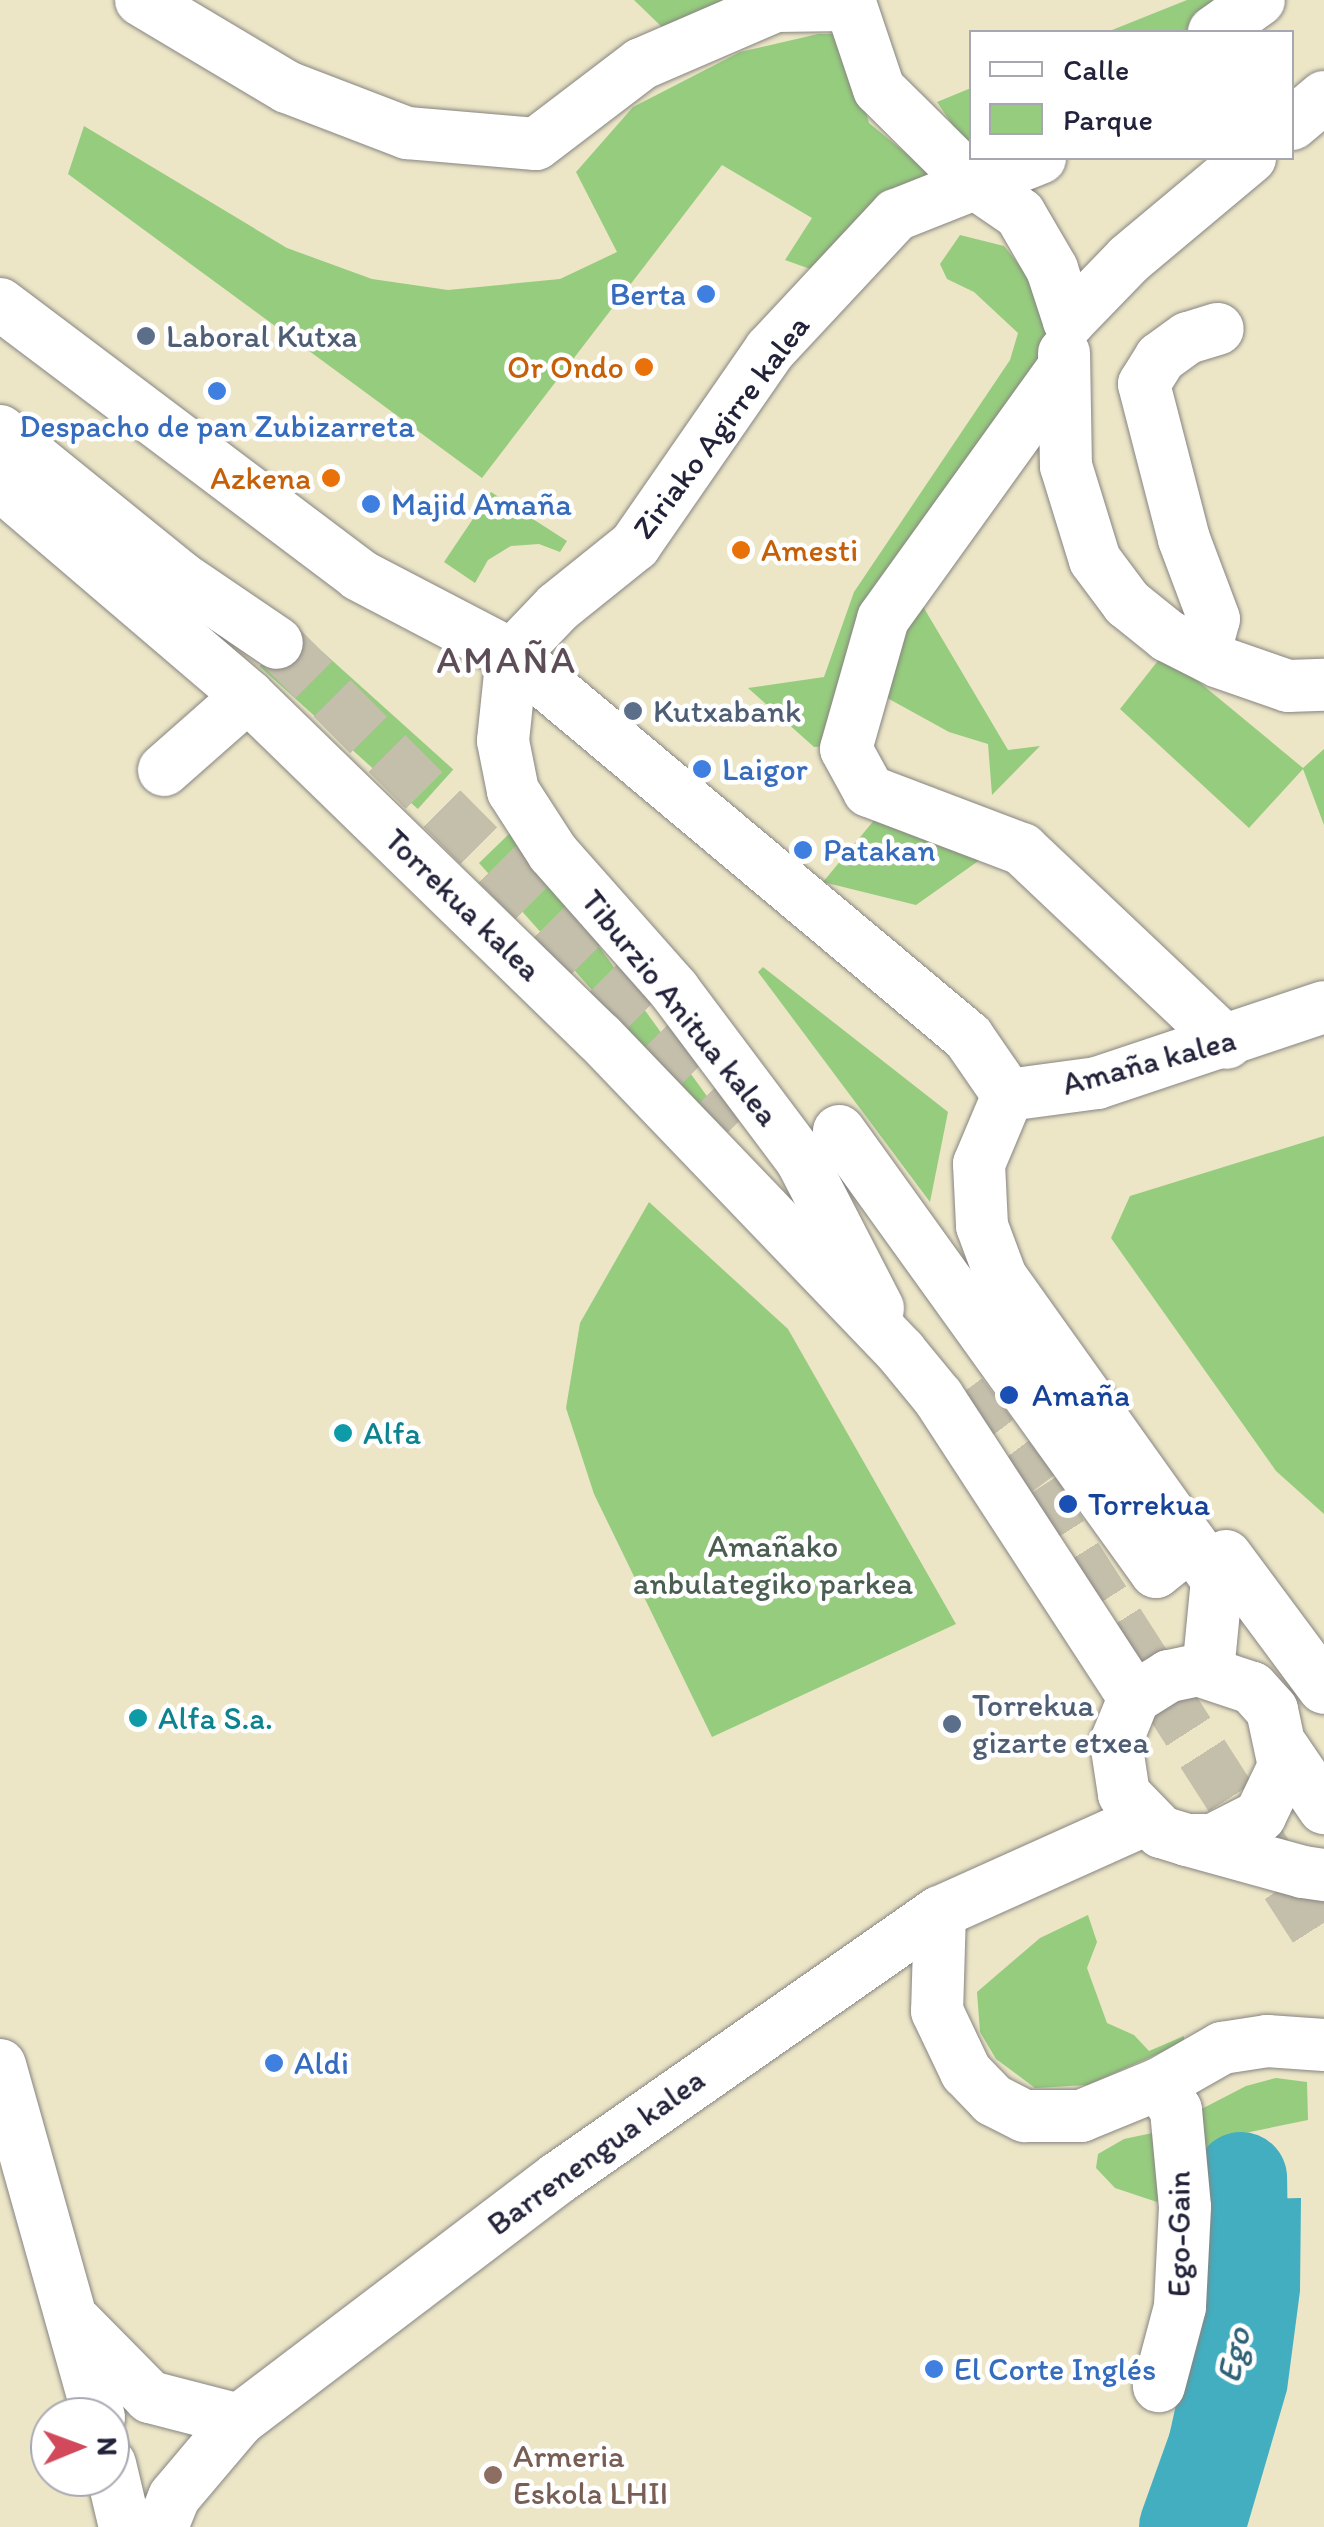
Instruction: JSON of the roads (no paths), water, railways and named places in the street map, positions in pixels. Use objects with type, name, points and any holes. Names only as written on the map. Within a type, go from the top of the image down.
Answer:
[{"type":"street","points":[[141,0],[288,87],[407,132],[536,144],[641,64],[775,6],[849,2],[879,89],[972,181],[1020,214],[1052,269],[1067,344],[1066,466],[1095,560],[1127,602],[1168,636],[1288,686],[1324,685]]},
{"type":"street","points":[[1217,30],[1259,0]]},
{"type":"street","points":[[1294,122],[1324,97]]},
{"type":"street","name":"Ziriako Agirre kalea","points":[[512,655],[558,607],[635,545],[770,350],[896,214],[972,181],[1025,168],[1037,160]]},
{"type":"street","points":[[1226,1043],[1022,849],[869,791],[846,749],[884,620],[1067,344],[1129,259],[1248,160]]},
{"type":"street","points":[[0,304],[359,575],[512,655],[968,1037],[1008,1095],[980,1164],[982,1226],[1001,1276],[1209,1550],[1324,1688]]},
{"type":"street","points":[[1205,652],[1214,619],[1184,539],[1144,384],[1160,358],[1188,338],[1218,329]]},
{"type":"street","points":[[0,430],[180,577],[277,643]]},
{"type":"street","name":"Torrekua kalea","points":[[0,484],[248,696],[600,1038],[900,1352]]},
{"type":"street","name":"Tiburzio Anitua kalea","points":[[512,655],[503,741],[512,791],[553,853],[674,990],[801,1159],[900,1352]]},
{"type":"street","points":[[164,770],[248,696]]},
{"type":"street","name":"Amaña kalea","points":[[1008,1095],[1096,1083],[1226,1043],[1324,1007]]},
{"type":"street","points":[[839,1131],[1156,1572],[1209,1550]]},
{"type":"street","points":[[900,1352],[938,1397],[1134,1698]]},
{"type":"street","points":[[1208,1672],[1217,1580],[1209,1550]]},
{"type":"street","points":[[1324,1808],[1283,1748],[1272,1710],[1252,1688],[1208,1672],[1169,1676],[1134,1698],[1116,1742],[1116,1768],[1124,1794],[1166,1830],[1324,1875]]},
{"type":"street","points":[[1166,1830],[1213,1840],[1260,1816],[1276,1794],[1283,1748]]},
{"type":"street","name":"Barrenengua kalea","points":[[162,2527],[174,2497],[239,2420],[532,2197],[940,1912],[1166,1830]]},
{"type":"street","points":[[940,1912],[937,2012],[966,2072],[993,2100],[1026,2116],[1081,2116],[1168,2097],[1222,2048],[1303,2050]]},
{"type":"street","points":[[0,2065],[94,2397]]},
{"type":"street","name":"Ego-Gain","points":[[1159,2386],[1180,2307],[1184,2207],[1168,2097]]},
{"type":"street","points":[[76,2322],[150,2397],[239,2420]]},
{"type":"street","points":[[118,2497],[126,2527]]},
{"type":"water","points":[[1301,2198],[1300,2291],[1287,2390],[1247,2527],[1163,2527],[1202,2421],[1224,2289],[1227,2200]]},
{"type":"waterway","name":"Ego","points":[[1185,2527],[1214,2446],[1243,2314],[1241,2178]]},
{"type":"tunnel","points":[[277,643],[746,1114]]},
{"type":"tunnel","points":[[961,1394],[1034,1491],[1324,1943]]},
{"type":"place","name":"Berta","points":[[706,294]]},
{"type":"place","name":"Laboral Kutxa","points":[[146,336]]},
{"type":"place","name":"Or Ondo","points":[[644,367]]},
{"type":"place","name":"Despacho de pan Zubizarreta","points":[[217,391]]},
{"type":"place","name":"Azkena","points":[[331,478]]},
{"type":"place","name":"Majid Amaña","points":[[371,504]]},
{"type":"place","name":"Amesti","points":[[741,550]]},
{"type":"place","name":"Kutxabank","points":[[633,711]]},
{"type":"place","name":"Laigor","points":[[702,769]]},
{"type":"place","name":"Patakan","points":[[803,850]]},
{"type":"place","name":"Amaña","points":[[1009,1395]]},
{"type":"place","name":"Alfa","points":[[343,1433]]},
{"type":"place","name":"Torrekua","points":[[1068,1504]]},
{"type":"place","name":"Alfa S.a.","points":[[138,1718]]},
{"type":"place","name":"Torrekua gizarte etxea","points":[[952,1724]]},
{"type":"place","name":"Aldi","points":[[274,2063]]},
{"type":"place","name":"El Corte Inglés","points":[[934,2369]]},
{"type":"place","name":"Armeria Eskola LHII","points":[[493,2475]]},
{"type":"district","name":"AMAÑA","points":[[507,661]]},
{"type":"park label","name":"Amañako anbulategiko parkea","points":[[773,1566]]}]
